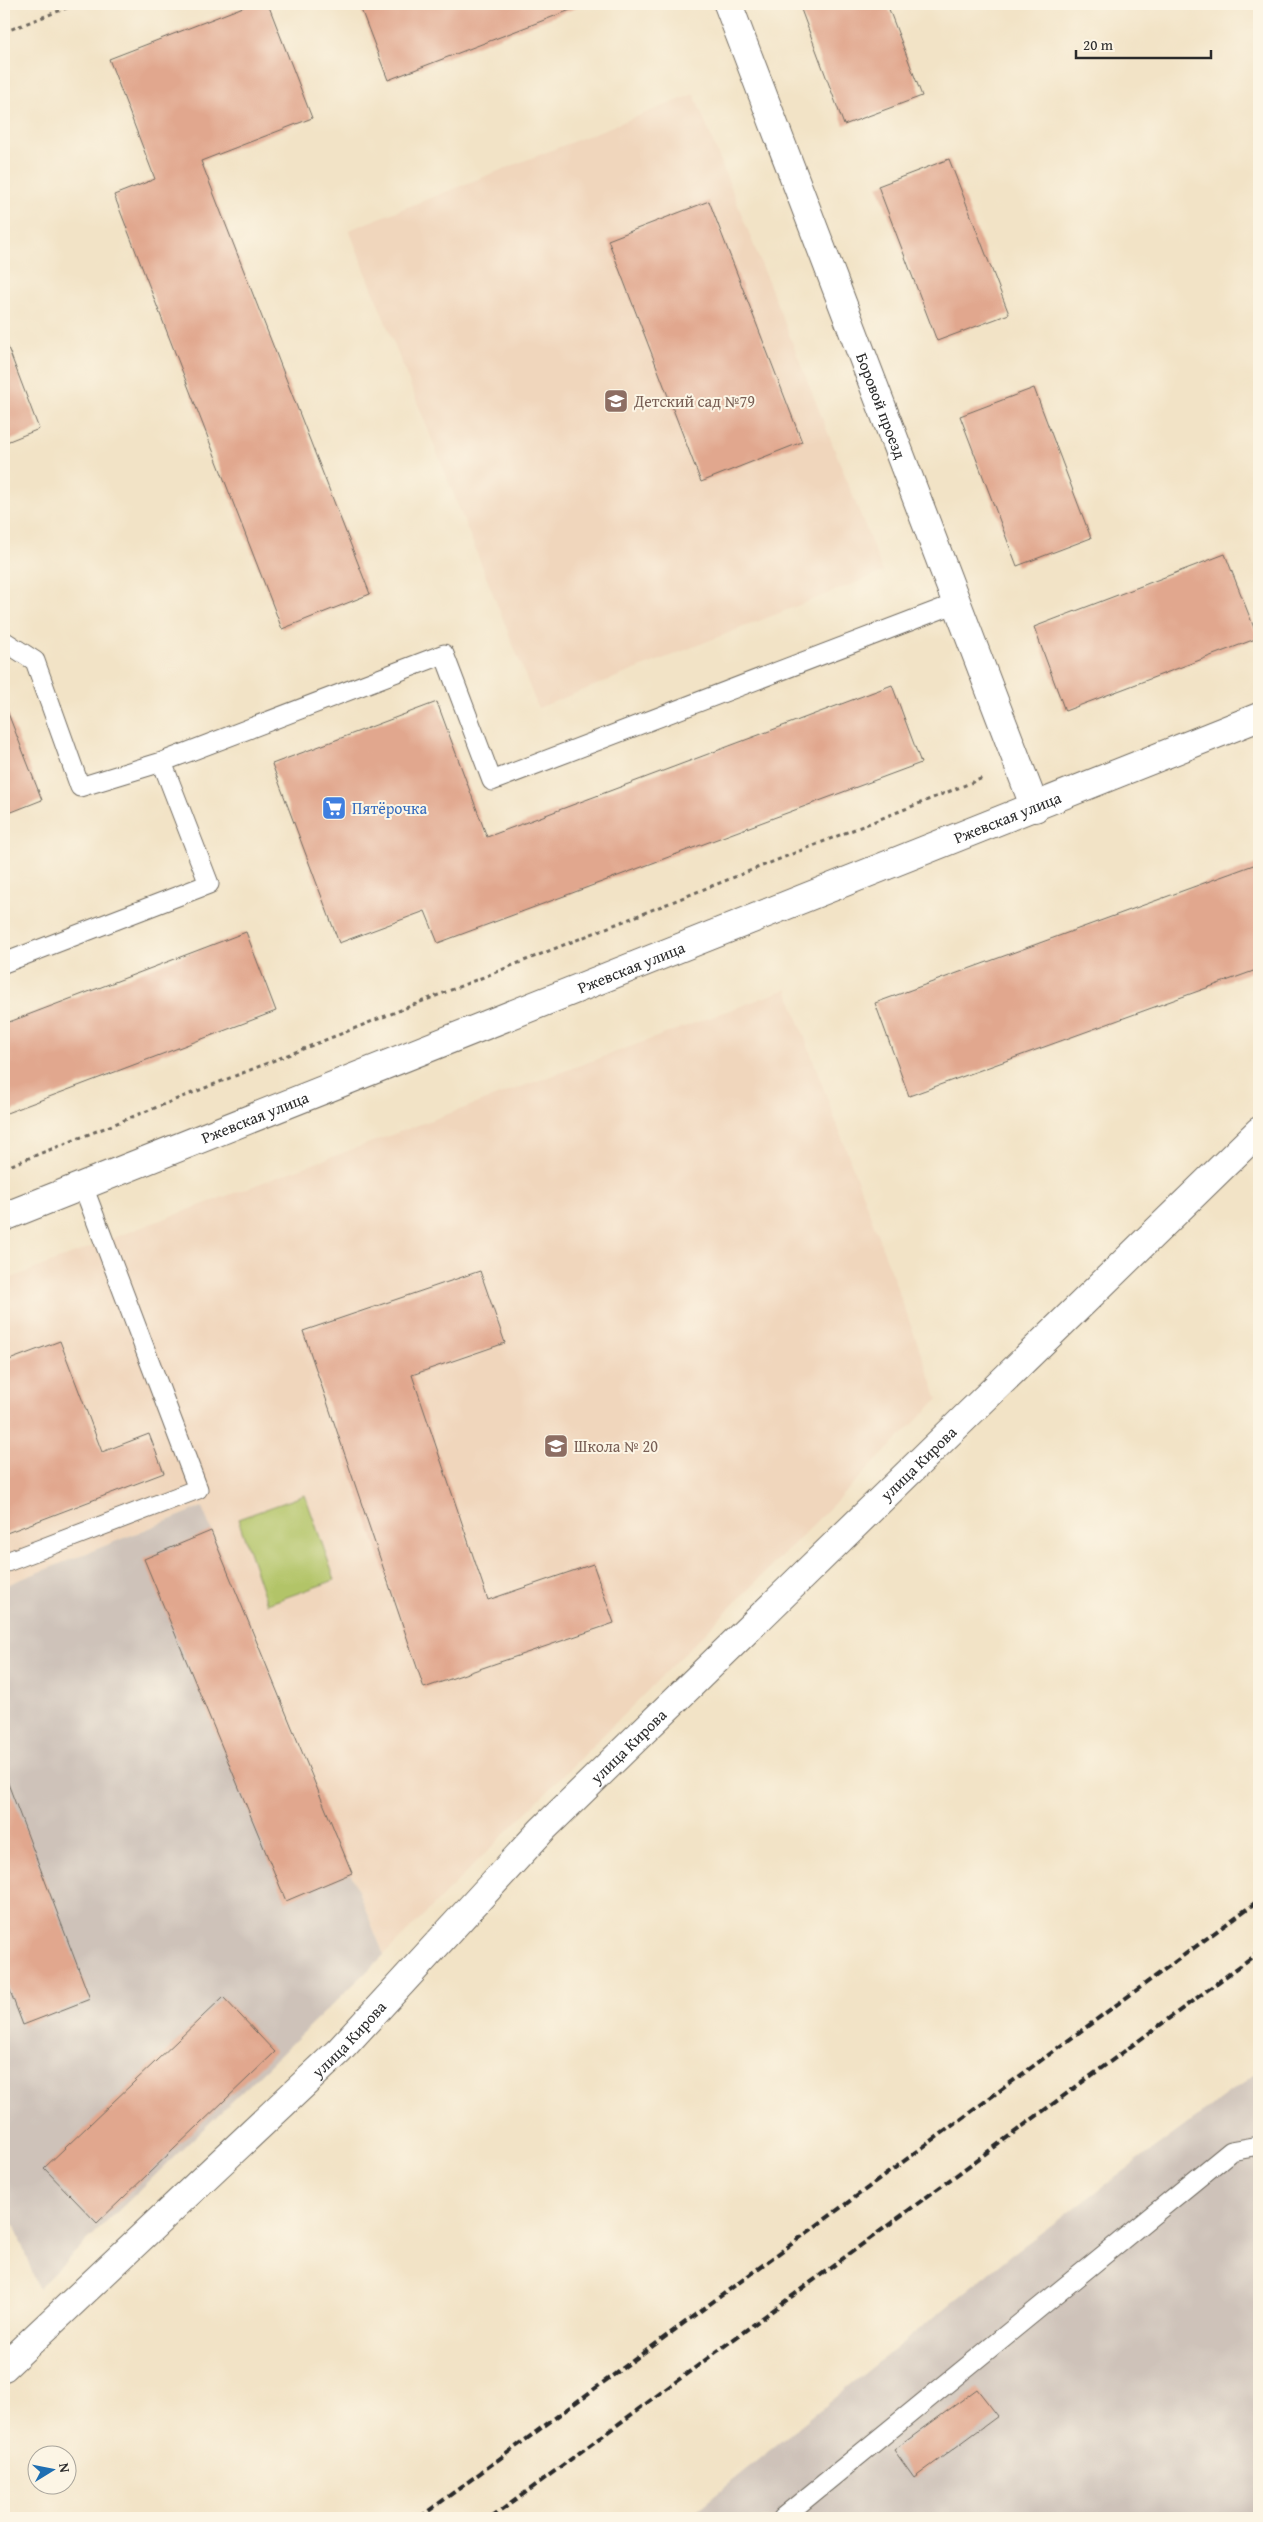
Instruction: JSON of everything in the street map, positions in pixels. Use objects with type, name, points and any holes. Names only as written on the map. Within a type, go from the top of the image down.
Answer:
[{"type":"street","name":"Боровой проезд","points":[[728,4],[1035,808]]},
{"type":"street","name":"Ржевская улица","points":[[4,1217],[1035,808],[1259,717]]},
{"type":"street","name":"улица Кирова","points":[[4,2367],[339,2051],[542,1830],[1259,1131]]},
{"type":"lane","points":[[4,641],[35,661],[80,787],[162,762],[444,654],[492,781],[957,603]]},
{"type":"lane","points":[[4,963],[209,884],[162,762]]},
{"type":"lane","points":[[4,1563],[198,1489],[83,1186]]},
{"type":"lane","points":[[782,2518],[1231,2151],[1259,2131]]},
{"type":"lane","points":[[1231,2151],[1259,2146]]},
{"type":"path","points":[[4,32],[78,4]]},
{"type":"path","points":[[4,1168],[1018,764]]},
{"type":"shaded area","name":"Детский сад №79","points":[[694,94],[883,572],[538,708],[349,230]]},
{"type":"shaded area","name":"Школа № 20","points":[[787,989],[938,1399],[384,1955],[202,1507],[216,1501],[4,1586],[4,1281],[142,1227]]},
{"type":"shaded area","points":[[202,1507],[384,1955],[38,2288],[4,2197],[4,1586]]},
{"type":"shaded area","points":[[1259,2071],[1259,2518],[686,2518],[1011,2255]]},
{"type":"green space","points":[[305,1495],[335,1580],[267,1604],[238,1519]]},
{"type":"building","points":[[251,4],[268,4],[312,118],[201,161],[370,594],[282,629],[114,195],[155,179],[109,59]]},
{"type":"building","points":[[359,4],[586,4],[388,80]]},
{"type":"building","points":[[799,4],[887,4],[922,96],[844,125]]},
{"type":"building","points":[[949,159],[1009,314],[937,341],[878,186]]},
{"type":"building","points":[[709,201],[802,442],[701,482],[608,240]]},
{"type":"building","points":[[4,337],[39,429],[4,443]]},
{"type":"building","points":[[1034,388],[1091,538],[1017,566],[960,416]]},
{"type":"building","points":[[1225,554],[1258,638],[1065,711],[1034,627]]},
{"type":"building","points":[[892,685],[921,763],[438,943],[425,911],[339,943],[272,764],[437,702],[487,837]]},
{"type":"building","points":[[4,703],[42,800],[4,815]]},
{"type":"building","points":[[1259,863],[1259,969],[909,1096],[875,1003]]},
{"type":"building","points":[[246,932],[276,1011],[4,1114],[4,1024]]},
{"type":"building","points":[[480,1271],[505,1343],[412,1375],[488,1600],[593,1564],[614,1623],[424,1688],[303,1331]]},
{"type":"building","points":[[60,1341],[102,1452],[149,1434],[164,1473],[4,1534],[4,1362]]},
{"type":"building","points":[[211,1531],[352,1873],[286,1901],[144,1559]]},
{"type":"building","points":[[4,1773],[90,1999],[23,2025],[4,1975]]},
{"type":"building","points":[[223,1997],[275,2052],[97,2223],[44,2168]]},
{"type":"building","points":[[977,2389],[998,2416],[914,2478],[894,2450]]},
{"type":"railway","points":[[419,2518],[1259,1900]]},
{"type":"railway","points":[[491,2518],[1259,1952]]},
{"type":"place","name":"Детский сад №79","points":[[616,401]]},
{"type":"place","name":"Пятёрочка","points":[[334,808]]},
{"type":"place","name":"Школа № 20","points":[[556,1446]]}]
